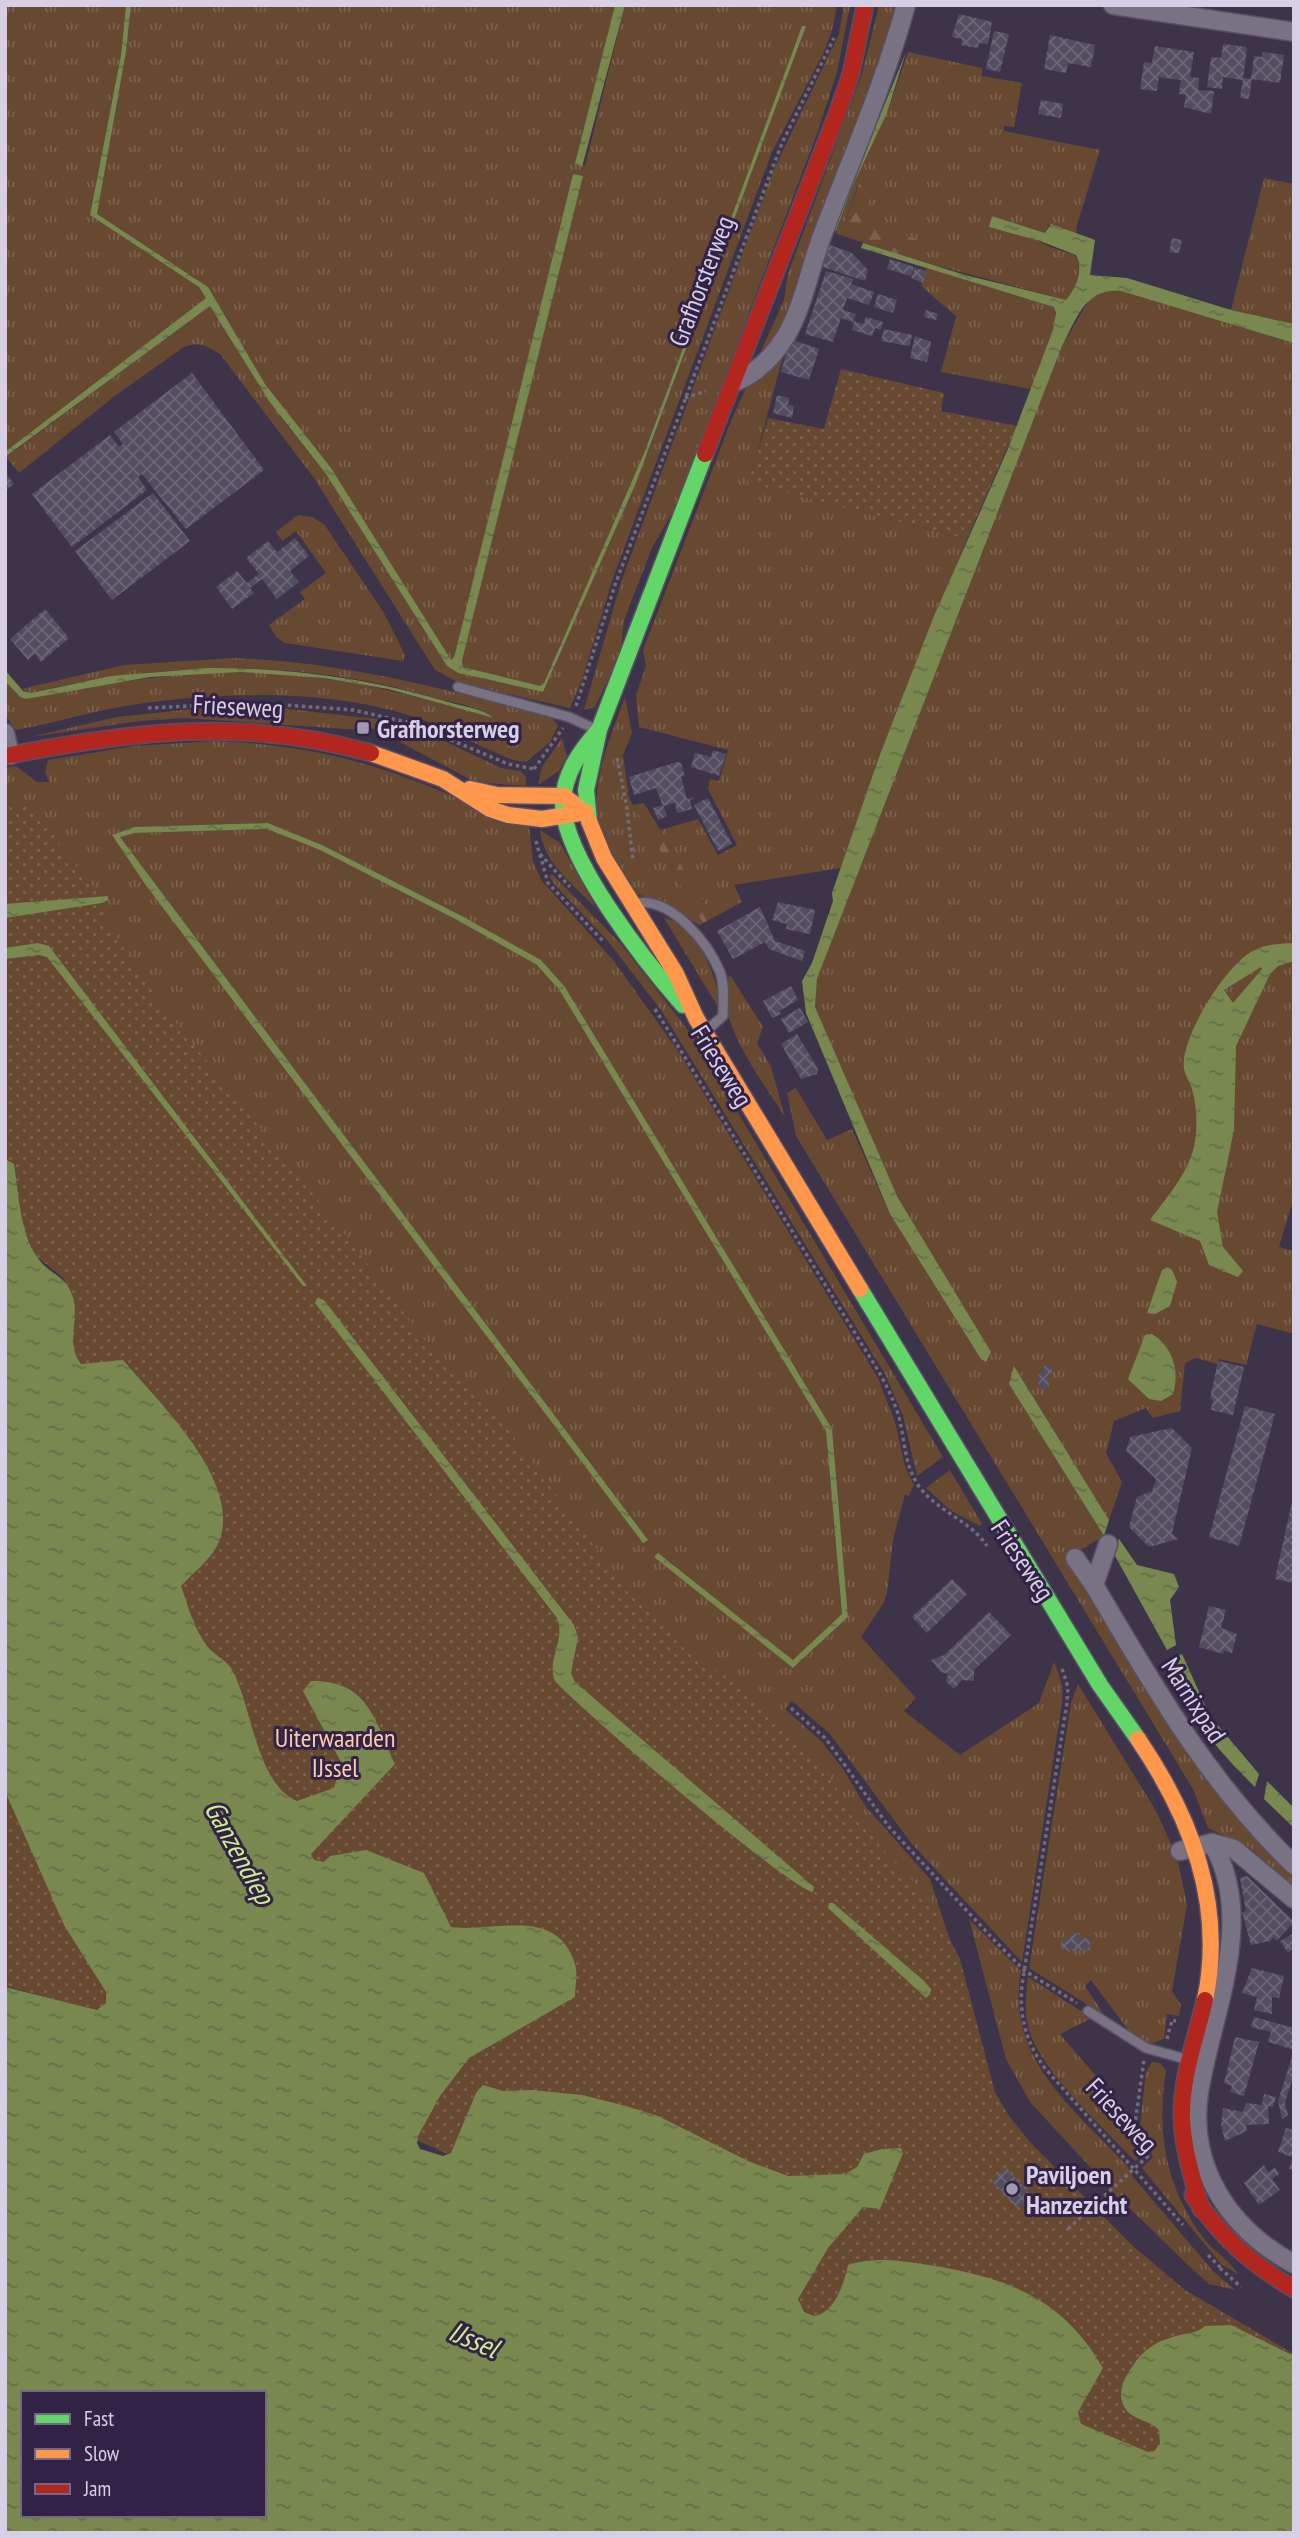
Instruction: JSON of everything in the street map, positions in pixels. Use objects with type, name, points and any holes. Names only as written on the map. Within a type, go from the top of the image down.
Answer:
[{"type":"main road","points":[[586,812],[587,780],[599,730],[837,114],[850,74],[865,5]]},
{"type":"main road","name":"Frieseweg","points":[[7,756],[145,732],[191,729],[261,730],[363,751],[461,787],[497,795],[564,796],[564,819],[578,852],[615,915],[662,984],[701,1025]]},
{"type":"main road","points":[[586,812],[564,796],[570,768],[577,753],[599,730]]},
{"type":"main road","name":"Frieseweg","points":[[461,787],[497,812],[564,819],[586,812],[604,858],[676,974],[701,1025],[1100,1685],[1147,1750],[1180,1808],[1196,1847],[1194,1915],[1207,1984],[1177,2054],[1183,2127],[1201,2209],[1234,2250],[1294,2288]]},
{"type":"street","points":[[735,382],[750,375],[769,358],[791,328],[821,237],[878,94],[906,5]]},
{"type":"street","points":[[1113,5],[1161,9],[1294,32]]},
{"type":"street","points":[[5,733],[7,756]]},
{"type":"street","points":[[1094,1585],[1108,1544]]},
{"type":"street","name":"Frieseweg","points":[[1075,1558],[1094,1585]]},
{"type":"street","name":"Marnixpad","points":[[1094,1585],[1198,1756],[1231,1799],[1294,1865]]},
{"type":"street","points":[[1196,1847],[1239,1852],[1294,1899]]},
{"type":"street","points":[[1196,1847],[1221,1860],[1231,1932],[1230,1957],[1207,1984],[1197,2103],[1200,2152],[1212,2183],[1234,2218],[1261,2244],[1294,2264]]},
{"type":"lane","points":[[458,687],[569,717],[599,730]]},
{"type":"lane","points":[[615,915],[633,904],[654,903],[691,929],[719,971],[723,1016],[701,1025]]},
{"type":"lane","points":[[1088,2011],[1146,2048],[1177,2054]]},
{"type":"path","name":"Grafhorsterweg","points":[[521,766],[534,769],[552,747],[582,692],[615,585],[777,155],[836,32]]},
{"type":"path","points":[[382,732],[387,716]]},
{"type":"path","points":[[615,754],[627,808],[633,862]]},
{"type":"path","points":[[538,853],[542,871],[553,891],[608,947]]},
{"type":"path","name":"Frieseweg","points":[[654,1008],[879,1372],[896,1408],[909,1466],[919,1486],[938,1506],[977,1533],[994,1556]]},
{"type":"path","name":"Frieseweg","points":[[1058,1663],[1068,1682],[1067,1703],[1025,1971],[1022,2015],[1028,2040],[1037,2057],[1075,2104],[1135,2167],[1188,2230]]},
{"type":"path","points":[[792,1708],[841,1757],[868,1800],[910,1850],[1025,1971],[1088,2011]]},
{"type":"path","points":[[1177,2054],[1172,2020],[1178,2022]]},
{"type":"path","points":[[1068,2229],[1148,2156],[1135,2123],[1146,2048]]},
{"type":"path","points":[[1200,2246],[1241,2287]]},
{"type":"green space","points":[[5,5],[126,5],[121,55],[90,215],[199,287],[206,298],[5,452]]},
{"type":"green space","points":[[131,5],[615,5],[575,162],[585,166],[625,5],[837,5],[824,52],[772,152],[613,578],[582,680],[570,708],[459,683],[435,670],[314,478],[220,354],[206,347],[194,344],[184,347],[116,395],[19,473],[6,457],[210,306],[284,421],[326,474],[447,666],[458,673],[543,692],[636,483],[806,26],[802,26],[645,451],[544,683],[540,686],[463,667],[462,661],[583,176],[573,175],[454,659],[451,660],[438,645],[331,469],[265,384],[208,287],[97,214],[126,52]]},
{"type":"green space","points":[[844,5],[850,5],[837,72],[818,131],[676,506],[652,548],[624,620],[621,652],[595,707],[584,710],[621,582],[774,169],[839,34]]},
{"type":"green space","points":[[903,5],[787,325],[756,362],[784,300],[788,273],[861,77],[879,6]]},
{"type":"green space","points":[[908,52],[982,68],[982,76],[1022,83],[1014,127],[1004,126],[1004,131],[1100,150],[1076,228],[1077,234],[1049,225],[1045,233],[992,216],[1050,247],[1075,255],[1079,267],[1078,279],[1066,300],[919,261],[924,242],[861,221],[858,185],[840,235],[836,233],[854,183],[887,113]]},
{"type":"green space","points":[[1264,178],[1294,184],[1294,324],[1231,310]]},
{"type":"green space","points":[[859,184],[873,191],[862,221],[925,242],[919,261],[840,235]]},
{"type":"green space","points":[[926,268],[1054,307],[1056,315],[1052,335],[1031,389],[941,372],[956,316],[921,286]]},
{"type":"green space","points":[[1106,290],[1121,291],[1294,343],[1294,1197],[1279,1247],[1294,1251],[1294,1334],[1257,1324],[1246,1365],[1219,1359],[1217,1364],[1196,1358],[1185,1363],[1180,1411],[1153,1418],[1146,1408],[1114,1421],[1106,1453],[1122,1482],[1109,1520],[1015,1367],[1009,1384],[1104,1536],[1067,1558],[1294,1872],[1294,1887],[1250,1848],[1208,1828],[1193,1789],[796,1136],[787,1093],[796,1088],[827,1140],[852,1129],[890,1214],[981,1359],[898,1198],[866,1126],[815,1007],[817,979],[1062,346],[1089,300]]},
{"type":"green space","points":[[786,345],[749,483],[967,539],[879,757],[841,868],[734,885],[742,902],[713,918],[660,830],[698,819],[718,855],[737,845],[708,789],[710,779],[719,781],[728,750],[639,727],[636,695],[646,666],[643,650],[731,421],[747,386]]},
{"type":"green space","points":[[841,369],[944,393],[941,411],[1017,426],[967,539],[748,483],[768,418],[824,429]]},
{"type":"green space","points":[[298,515],[312,517],[324,524],[384,613],[405,655],[403,661],[285,643],[276,637],[269,625],[305,599],[300,592],[326,573],[296,531],[282,541],[276,532]]},
{"type":"green space","points":[[233,658],[315,665],[394,678],[551,716],[558,726],[550,742],[526,762],[513,760],[405,714],[336,700],[300,696],[226,696],[154,702],[107,709],[16,730],[5,715],[5,681],[20,697],[26,699],[176,675],[252,672],[328,678],[494,718],[476,708],[389,686],[338,676],[287,671],[184,670],[82,682],[31,693],[21,689],[124,665]]},
{"type":"green space","points":[[625,697],[632,733],[623,755],[629,798],[703,923],[699,925],[658,900],[636,894],[605,843],[599,825],[597,788],[606,750]]},
{"type":"green space","points":[[202,708],[280,708],[384,720],[380,731],[364,726],[362,730],[185,718],[140,721],[30,737],[117,717]]},
{"type":"green space","points":[[387,721],[438,738],[501,768],[520,771],[526,777],[526,786],[475,782],[400,742],[400,737],[384,732]]},
{"type":"green space","points":[[562,738],[567,756],[559,771],[538,785],[542,767]]},
{"type":"green space","points":[[214,741],[276,746],[317,753],[397,774],[529,826],[533,862],[542,881],[613,960],[676,1048],[878,1378],[895,1422],[905,1466],[914,1485],[909,1496],[905,1494],[893,1540],[887,1593],[883,1604],[861,1637],[916,1698],[904,1711],[960,1755],[1039,1703],[1054,1662],[1061,1681],[1062,1703],[1022,1962],[912,1844],[830,1734],[792,1701],[785,1709],[822,1742],[843,1769],[866,1807],[930,1879],[962,1977],[972,2042],[998,2102],[1038,2152],[1205,2326],[81,1364],[5,959],[72,899],[5,904],[5,768],[16,766],[37,782],[49,782],[45,772],[48,760],[134,746]],"holes":[[[268,823],[322,845],[460,915],[541,960],[565,987],[831,1429],[848,1617],[794,1668],[654,1557],[658,1554],[793,1660],[842,1615],[826,1431],[560,991],[537,965],[457,920],[320,850],[267,829],[135,833],[120,837],[648,1540],[113,835],[134,827]]]},
{"type":"green space","points":[[644,803],[713,918],[703,923],[633,805]]},
{"type":"green space","name":"Uiterwaarden IJssel","points":[[5,806],[30,807],[45,818],[63,851],[99,893],[104,893],[107,923],[158,1000],[340,1228],[442,1363],[498,1416],[621,1582],[680,1644],[753,1695],[805,1745],[820,1761],[849,1808],[892,1860],[926,1894],[960,1959],[995,2092],[1015,2127],[1132,2245],[1185,2290],[1294,2354],[1294,2512],[810,2320],[428,2145],[94,2010],[5,1986],[5,1355],[74,1308],[73,1294],[62,1277],[35,1255],[5,1187]]},
{"type":"green space","points":[[540,830],[560,843],[596,908],[553,863],[542,842]]},
{"type":"green space","points":[[552,874],[620,943],[691,1034],[943,1457],[917,1476],[903,1416],[885,1374],[661,1010],[607,940],[554,884],[549,876]]},
{"type":"green space","points":[[664,918],[676,922],[686,930],[703,953],[715,981],[720,1006],[718,1007]]},
{"type":"green space","points":[[730,975],[763,1027],[757,1043],[771,1067],[785,1117],[753,1068],[732,1028],[726,1008],[725,990]]},
{"type":"green space","points":[[950,1470],[982,1524],[980,1526],[950,1510],[926,1488]]},
{"type":"green space","points":[[1078,1684],[1156,1811],[1177,1857],[1187,1905],[1172,1991],[1181,2005],[1179,2016],[1167,2014],[1164,2039],[1150,2044],[1129,2031],[1091,1980],[1085,1986],[1104,2015],[1029,1968],[1071,1703]]},
{"type":"green space","points":[[969,1919],[1021,1971],[1019,2002],[1023,2030],[1048,2080],[1128,2167],[1133,2177],[1213,2271],[1235,2290],[1209,2284],[1189,2266],[1115,2194],[1030,2102],[1006,2059]]},
{"type":"green space","points":[[1028,1977],[1092,2018],[1060,2034],[1130,2116],[1144,2153],[1135,2161],[1058,2079],[1034,2043],[1026,2014]]},
{"type":"green space","points":[[1152,2062],[1160,2063],[1166,2070],[1162,2116],[1164,2138],[1167,2160],[1181,2201],[1205,2240],[1238,2274],[1222,2265],[1142,2168],[1153,2157],[1140,2127],[1146,2072]]},
{"type":"water","points":[[126,5],[131,5],[126,52],[97,214],[208,287],[265,384],[331,468],[451,660],[454,658],[573,174],[583,176],[462,661],[463,667],[540,686],[544,683],[645,451],[802,26],[806,26],[636,483],[543,692],[458,673],[447,666],[326,474],[269,401],[210,306],[5,457],[5,452],[206,298],[199,287],[90,215],[121,55]]},
{"type":"water","points":[[615,5],[625,5],[582,167],[575,163]]},
{"type":"water","points":[[906,52],[887,113],[854,183],[836,231],[833,231]]},
{"type":"water","points":[[992,216],[1045,233],[1051,224],[1095,240],[1090,275],[1127,278],[1231,310],[1294,324],[1294,343],[1121,291],[1099,294],[1084,307],[1062,346],[817,979],[815,1007],[898,1198],[991,1352],[986,1362],[981,1359],[890,1214],[806,1013],[802,981],[812,963],[833,901],[832,893],[879,757],[934,616],[1007,451],[1053,330],[1056,313],[1054,307],[861,248],[863,243],[965,275],[1066,300],[1078,279],[1076,255],[1040,241],[989,227]]},
{"type":"water","points":[[208,668],[299,672],[359,681],[472,708],[494,718],[388,689],[325,678],[241,672],[150,677],[26,699],[20,697],[5,681],[5,670],[23,691],[31,693],[111,676]]},
{"type":"water","points":[[268,823],[322,845],[460,915],[541,960],[565,987],[832,1429],[848,1617],[793,1668],[654,1557],[658,1553],[793,1660],[842,1614],[826,1431],[560,991],[537,965],[457,920],[320,850],[267,829],[135,833],[120,837],[648,1540],[643,1543],[145,884],[112,835],[134,827]]},
{"type":"water","points":[[108,896],[108,900],[102,903],[5,918],[5,904]]},
{"type":"water","points":[[38,943],[49,946],[307,1286],[303,1286],[47,957],[39,955],[5,959],[5,948]]},
{"type":"water","points":[[1294,943],[1294,961],[1278,966],[1270,974],[1236,1046],[1234,1130],[1217,1212],[1223,1247],[1243,1271],[1238,1277],[1209,1265],[1200,1241],[1150,1220],[1181,1177],[1194,1147],[1195,1103],[1184,1069],[1189,1040],[1196,1023],[1227,975],[1248,954],[1270,945]],"holes":[[[1261,967],[1233,1003],[1224,990]]]},
{"type":"water","points":[[5,1159],[14,1164],[22,1216],[34,1252],[45,1266],[65,1282],[71,1292],[75,1310],[74,1347],[81,1364],[123,1360],[195,1446],[210,1472],[220,1497],[223,1522],[217,1546],[181,1586],[202,1639],[231,1668],[263,1760],[272,1778],[283,1792],[297,1801],[334,1788],[341,1762],[303,1691],[311,1681],[330,1682],[345,1687],[357,1695],[375,1718],[395,1764],[311,1854],[314,1860],[324,1862],[330,1856],[366,1850],[424,1873],[451,1927],[539,1928],[554,1934],[566,1946],[575,1964],[575,1997],[469,2058],[440,2096],[418,2136],[420,2149],[443,2156],[451,2153],[476,2093],[483,2085],[503,2091],[532,2090],[582,2095],[626,2106],[658,2116],[748,2161],[788,2176],[845,2174],[857,2167],[864,2154],[901,2148],[903,2153],[880,2209],[863,2207],[828,2248],[798,2299],[804,2312],[814,2316],[828,2309],[841,2288],[848,2265],[858,2262],[909,2262],[957,2270],[1007,2284],[1030,2294],[1069,2323],[1087,2343],[1103,2368],[1078,2412],[1081,2424],[1148,2452],[1154,2451],[1160,2444],[1159,2430],[1127,2411],[1121,2398],[1123,2384],[1132,2367],[1148,2349],[1162,2341],[1205,2326],[1231,2325],[1294,2356],[1294,2533],[5,2533],[5,1987],[97,2010],[106,2003],[106,1992],[64,1925],[5,1791]]},
{"type":"water","points":[[1167,1267],[1172,1269],[1177,1282],[1170,1306],[1155,1314],[1147,1313],[1162,1270]]},
{"type":"water","points":[[317,1298],[324,1300],[574,1625],[578,1637],[571,1673],[575,1682],[814,1887],[813,1892],[796,1883],[727,1831],[641,1759],[555,1681],[553,1665],[559,1634],[557,1618],[315,1303]]},
{"type":"water","points":[[1152,1334],[1170,1353],[1175,1368],[1173,1394],[1161,1401],[1149,1399],[1128,1379],[1145,1335]]},
{"type":"water","points":[[1014,1366],[1109,1520],[1104,1536],[1009,1384]]},
{"type":"water","points":[[1119,1539],[1137,1565],[1174,1574],[1179,1587],[1170,1600],[1176,1645],[1167,1650],[1114,1554]]},
{"type":"water","points":[[1182,1654],[1210,1716],[1259,1774],[1255,1787],[1214,1743],[1195,1715],[1170,1659]]},
{"type":"water","points":[[1267,1781],[1294,1808],[1294,1828],[1264,1799]]},
{"type":"water","points":[[829,1903],[833,1903],[923,1980],[931,1989],[930,1994],[926,1998],[828,1908]]},
{"type":"building","points":[[959,14],[992,22],[988,44],[979,43],[978,48],[961,45],[962,39],[952,37]]},
{"type":"building","points":[[994,31],[1009,34],[1000,72],[986,69]]},
{"type":"building","points":[[1050,35],[1095,45],[1091,67],[1068,63],[1066,73],[1044,69]]},
{"type":"building","points":[[1223,44],[1247,47],[1243,80],[1223,77],[1222,89],[1207,87],[1211,57],[1221,58]]},
{"type":"building","points":[[1155,46],[1194,52],[1190,77],[1199,78],[1198,90],[1214,91],[1211,114],[1184,107],[1186,95],[1179,94],[1181,80],[1159,77],[1157,91],[1140,89],[1144,62],[1152,63]]},
{"type":"building","points":[[1263,52],[1284,55],[1280,83],[1252,79],[1249,99],[1240,98],[1243,78],[1251,79],[1254,56],[1262,57]]},
{"type":"building","points":[[1041,100],[1063,104],[1061,118],[1038,114]]},
{"type":"building","points":[[1172,238],[1182,240],[1179,253],[1169,252]]},
{"type":"building","points":[[827,244],[852,253],[868,270],[865,281],[820,266]]},
{"type":"building","points":[[890,259],[914,267],[911,276],[887,269]]},
{"type":"building","points":[[915,268],[927,271],[923,283],[911,278]]},
{"type":"building","points":[[826,271],[853,279],[851,284],[874,292],[869,305],[847,298],[843,310],[856,314],[853,322],[841,318],[833,342],[805,334]]},
{"type":"building","points":[[878,294],[897,300],[893,313],[874,307]]},
{"type":"building","points":[[926,310],[938,314],[936,320],[924,317]]},
{"type":"building","points":[[866,317],[883,322],[881,330],[875,328],[872,336],[852,330],[854,321],[863,324]]},
{"type":"building","points":[[884,329],[912,335],[910,346],[881,341]]},
{"type":"building","points":[[915,336],[931,342],[927,362],[910,358]]},
{"type":"building","points":[[790,339],[819,349],[809,380],[781,372]]},
{"type":"building","points":[[192,373],[264,470],[186,529],[142,474],[138,477],[147,490],[72,547],[32,494],[110,435],[119,447],[123,444],[114,432]]},
{"type":"building","points":[[777,395],[789,398],[788,405],[794,406],[792,418],[773,413]]},
{"type":"building","points":[[5,472],[14,484],[5,491]]},
{"type":"building","points":[[153,493],[190,541],[112,600],[75,551]]},
{"type":"building","points":[[295,538],[309,556],[290,571],[299,582],[277,599],[262,579],[250,588],[254,593],[232,609],[216,587],[237,571],[247,583],[259,574],[246,558],[268,541],[277,552]]},
{"type":"building","points":[[45,609],[69,638],[41,662],[35,654],[28,660],[10,639]]},
{"type":"building","points":[[713,750],[726,754],[719,776],[691,767],[695,753],[711,757]]},
{"type":"building","points":[[681,763],[685,776],[681,777],[687,799],[695,797],[690,801],[692,809],[677,813],[675,803],[663,806],[656,788],[634,795],[629,777]]},
{"type":"building","points":[[708,798],[732,844],[718,851],[694,805]]},
{"type":"building","points":[[663,805],[667,816],[658,820],[653,808]]},
{"type":"building","points":[[778,902],[815,910],[810,934],[786,929],[787,924],[772,920]]},
{"type":"building","points":[[760,907],[775,941],[805,951],[802,961],[769,949],[765,942],[733,959],[717,931]]},
{"type":"building","points":[[791,986],[798,1000],[772,1018],[763,1001]]},
{"type":"building","points":[[800,1008],[808,1022],[789,1033],[781,1019]]},
{"type":"building","points":[[797,1034],[818,1069],[817,1074],[801,1079],[781,1044]]},
{"type":"building","points":[[1218,1361],[1244,1367],[1233,1415],[1211,1410],[1213,1400],[1210,1399]]},
{"type":"building","points":[[1047,1363],[1052,1366],[1052,1372],[1048,1375],[1049,1386],[1044,1390],[1039,1387],[1038,1376]]},
{"type":"building","points":[[1245,1406],[1275,1414],[1239,1546],[1209,1537]]},
{"type":"building","points":[[1172,1428],[1192,1448],[1172,1533],[1178,1539],[1149,1547],[1129,1527],[1137,1497],[1152,1491],[1156,1479],[1126,1451],[1130,1437]]},
{"type":"building","points":[[1294,1497],[1294,1583],[1275,1579]]},
{"type":"building","points":[[952,1579],[967,1594],[927,1633],[912,1617]]},
{"type":"building","points":[[1209,1606],[1226,1610],[1221,1628],[1237,1634],[1232,1653],[1224,1651],[1223,1654],[1199,1647]]},
{"type":"building","points":[[989,1612],[1011,1635],[974,1670],[974,1681],[962,1680],[954,1689],[946,1681],[948,1674],[941,1672],[931,1660],[944,1655]]},
{"type":"building","points":[[1247,1876],[1294,1922],[1277,1941],[1273,1938],[1251,1945],[1242,1912],[1246,1911],[1240,1878]]},
{"type":"building","points":[[1080,1933],[1081,1939],[1090,1938],[1090,1950],[1062,1951],[1061,1939],[1070,1939],[1070,1934]]},
{"type":"building","points":[[1294,1933],[1294,1947],[1288,1953],[1280,1941]]},
{"type":"building","points":[[1252,1968],[1284,1976],[1279,1998],[1272,1997],[1272,2014],[1254,2010],[1257,1997],[1242,1993]]},
{"type":"building","points":[[1254,2017],[1294,2028],[1294,2050],[1268,2042],[1271,2032],[1251,2027]]},
{"type":"building","points":[[1235,2037],[1259,2042],[1244,2096],[1230,2092],[1232,2086],[1224,2083]]},
{"type":"building","points":[[1294,2050],[1294,2073],[1285,2103],[1288,2115],[1282,2119],[1278,2101]]},
{"type":"building","points":[[1264,2094],[1276,2097],[1273,2107],[1268,2106],[1269,2124],[1246,2125],[1247,2131],[1225,2141],[1221,2125],[1223,2108],[1243,2112],[1246,2103],[1262,2105]]},
{"type":"building","points":[[1286,2128],[1294,2130],[1294,2170],[1289,2169],[1293,2157],[1278,2152]]},
{"type":"building","points":[[1264,2165],[1268,2172],[1275,2168],[1279,2174],[1272,2179],[1280,2190],[1259,2205],[1244,2183]]},
{"type":"building","points":[[1006,2168],[1032,2196],[1018,2209],[992,2181]]},
{"type":"traffic: fast","points":[[589,821],[586,790],[599,730],[705,454]]},
{"type":"traffic: fast","points":[[598,731],[579,755],[566,782],[563,802],[566,825],[576,851],[609,909],[683,1005]]},
{"type":"traffic: fast","points":[[860,1289],[1100,1685],[1138,1739]]},
{"type":"traffic: slow","points":[[371,753],[443,779],[490,809],[508,815],[542,819],[586,812]]},
{"type":"traffic: slow","points":[[470,789],[497,795],[564,796],[577,806]]},
{"type":"traffic: slow","points":[[589,821],[604,858],[676,974],[696,1018],[860,1289]]},
{"type":"traffic: slow","points":[[1138,1739],[1174,1799],[1199,1863],[1207,1896],[1210,1930],[1210,1964],[1205,2000]]},
{"type":"traffic: jam","points":[[705,454],[837,114],[851,74],[865,5]]},
{"type":"traffic: jam","points":[[5,756],[98,740],[188,732],[278,735],[371,753]]},
{"type":"traffic: jam","points":[[1201,2209],[1186,2153],[1182,2103],[1186,2073],[1205,2000]]},
{"type":"traffic: jam","points":[[1193,2195],[1225,2236],[1264,2270],[1294,2289]]},
{"type":"place","name":"Grafhorsterweg","points":[[363,728]]},
{"type":"place","name":"Paviljoen Hanzezicht","points":[[1012,2189]]},
{"type":"water label","name":"Ganzendiep","points":[[240,1852]]},
{"type":"water label","name":"IJssel","points":[[474,2339]]}]
